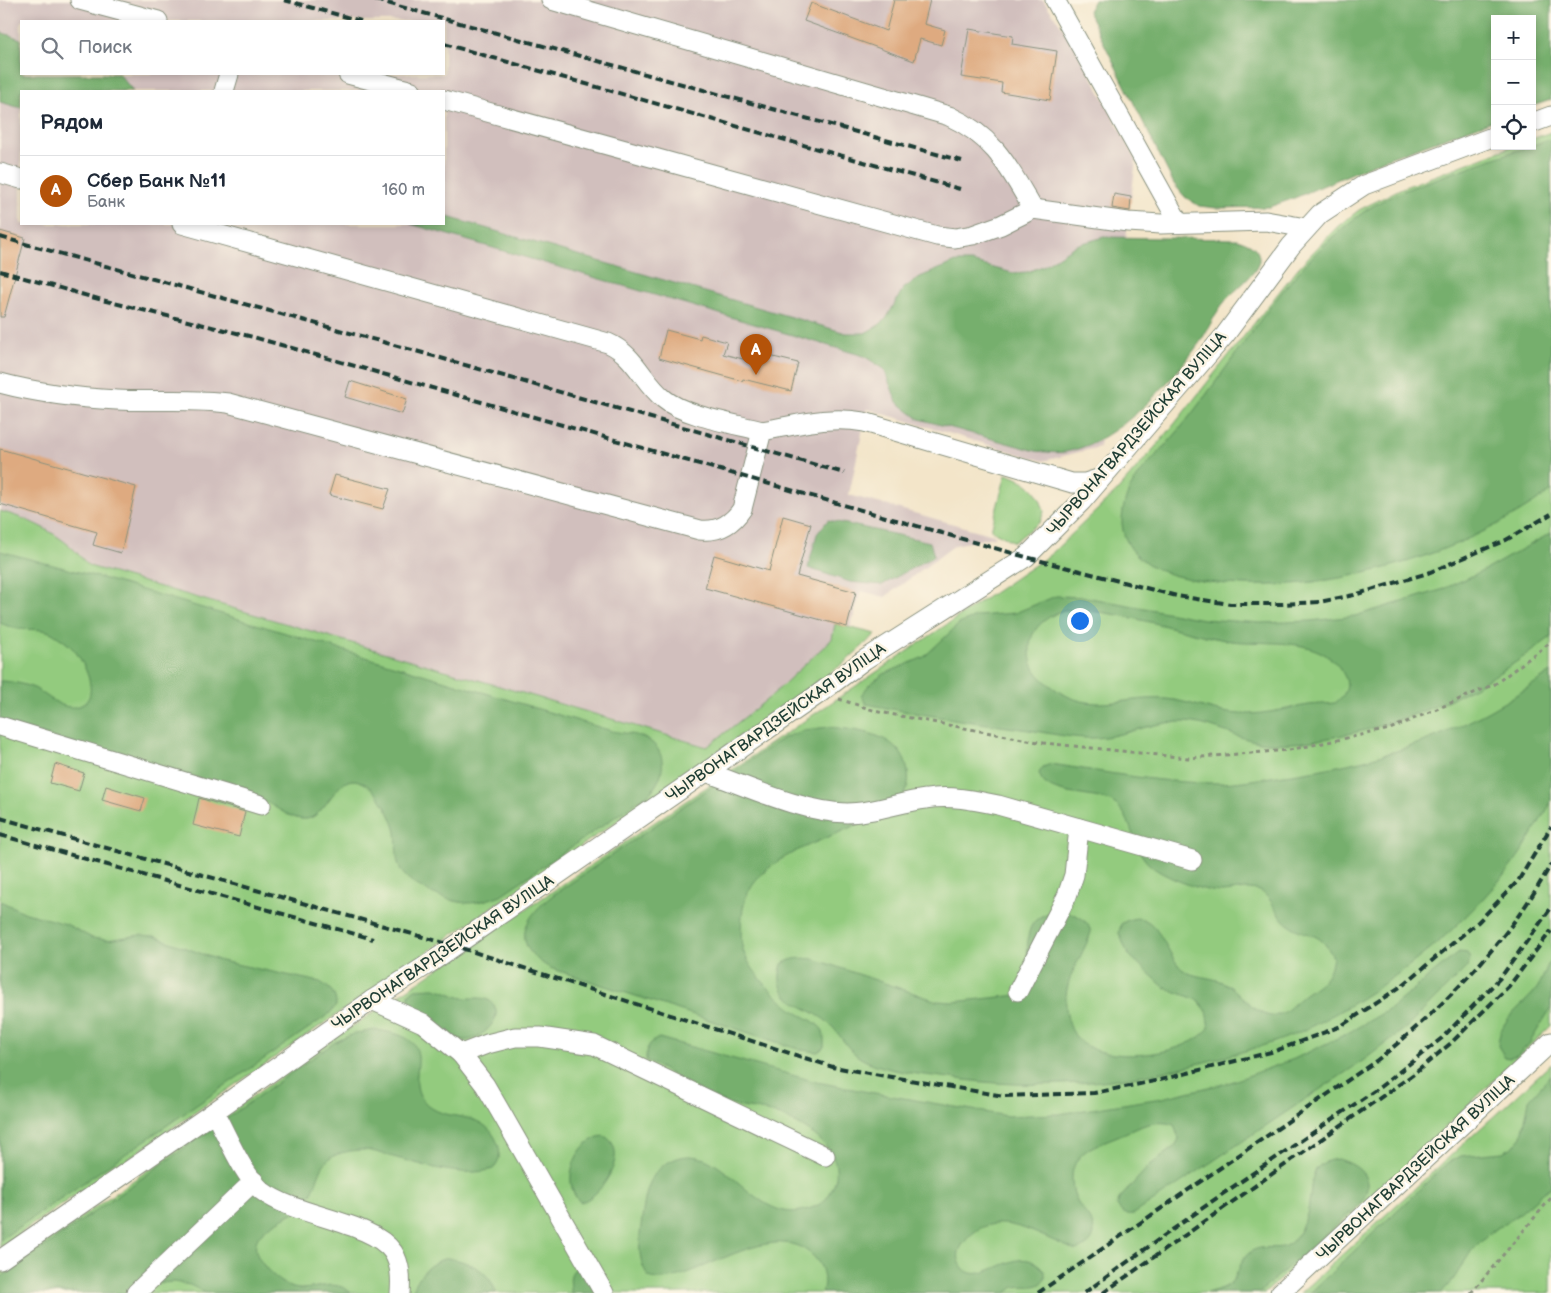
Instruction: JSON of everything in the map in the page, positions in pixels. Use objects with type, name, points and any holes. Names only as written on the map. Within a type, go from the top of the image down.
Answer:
[{"type":"street","points":[[80,0],[154,20]]},
{"type":"street","points":[[551,0],[949,116],[981,134],[994,146],[1033,209]]},
{"type":"street","points":[[1055,0],[1179,224]]},
{"type":"street","points":[[224,90],[228,75]]},
{"type":"street","points":[[352,75],[408,90]]},
{"type":"street","points":[[445,100],[937,236],[955,238],[973,235],[1001,225],[1033,209],[1128,222],[1179,224],[1266,221],[1306,228]]},
{"type":"street","points":[[1536,121],[1551,116]]},
{"type":"street","name":"ЧЫРВОНАГВАРДЗЕЙСКАЯ ВУЛІЦА","points":[[0,1260],[372,1000],[436,959],[820,693],[864,660],[1026,557],[1101,478],[1225,335],[1306,228],[1334,203],[1364,185],[1491,137]]},
{"type":"street","points":[[0,173],[20,179]]},
{"type":"street","points":[[186,225],[608,343],[631,358],[657,393],[675,407],[762,431],[822,420],[852,419],[1072,483],[1085,483],[1101,478]]},
{"type":"street","points":[[0,383],[52,394],[118,400],[209,400],[228,403],[709,531],[728,524],[742,509],[762,431]]},
{"type":"street","points":[[0,726],[261,805]]},
{"type":"street","points":[[706,772],[802,805],[848,813],[927,798],[950,798],[998,805],[1192,860]]},
{"type":"street","points":[[1018,991],[1067,896],[1074,875],[1079,828]]},
{"type":"street","points":[[372,1000],[423,1023],[461,1054],[485,1085],[504,1116],[604,1293]]},
{"type":"street","points":[[461,1054],[487,1044],[515,1037],[540,1037],[594,1045],[825,1156]]},
{"type":"street","name":"ЧЫРВОНАГВАРДЗЕЙСКАЯ ВУЛІЦА","points":[[1280,1293],[1551,1042]]},
{"type":"street","points":[[214,1112],[254,1181],[277,1201],[365,1232],[380,1240],[392,1251],[399,1265],[400,1293]]},
{"type":"street","points":[[136,1293],[254,1181]]},
{"type":"path","points":[[820,693],[879,712],[1044,743],[1197,758],[1289,750],[1390,728],[1495,684],[1551,642]]},
{"type":"path","points":[[1471,1293],[1551,1198]]},
{"type":"shaded area","points":[[0,0],[1043,0],[1075,45],[1136,160],[1099,447],[1043,461],[867,409],[849,495],[997,536],[955,545],[885,597],[861,591],[850,628],[835,624],[833,639],[769,698],[707,747],[0,540]]},
{"type":"green space","points":[[1094,0],[1551,0],[1551,100],[1536,105],[1536,15],[1491,15],[1491,121],[1383,160],[1269,207],[1216,208],[1199,206],[1185,197],[1174,184],[1088,11]]},
{"type":"green space","points":[[0,32],[20,39],[20,75],[120,75],[132,90],[20,90],[20,108],[0,102]]},
{"type":"green space","points":[[1551,132],[1551,1026],[1395,1175],[1265,1293],[0,1293],[0,1274],[337,1037],[1051,554],[1117,491],[1168,432],[1298,268],[1337,227],[1359,210],[1402,188],[1502,150],[1536,150],[1536,138]]},
{"type":"green space","points":[[1551,139],[1551,491],[1512,516],[1469,538],[1423,557],[1374,571],[1325,580],[1275,585],[1227,584],[1181,577],[1161,571],[1134,553],[1124,534],[1122,523],[1124,505],[1135,480],[1185,422],[1273,303],[1316,253],[1339,231],[1365,211],[1385,199],[1520,150],[1536,150],[1536,144]]},
{"type":"green space","points":[[445,216],[846,333],[865,333],[879,325],[886,319],[903,289],[920,277],[956,262],[971,262],[1013,273],[1027,272],[1043,266],[1076,245],[1104,237],[1237,239],[1255,248],[1259,255],[1258,265],[1251,276],[1221,306],[1199,343],[1156,395],[1123,424],[1106,436],[1070,451],[1036,451],[919,419],[897,402],[884,369],[864,356],[414,225],[445,225]]},
{"type":"green space","points":[[1006,474],[1026,483],[1036,492],[1044,512],[1040,522],[1014,542],[991,530]]},
{"type":"green space","points":[[0,511],[46,529],[73,548],[89,566],[707,747],[769,698],[832,639],[835,624],[876,634],[844,663],[778,710],[0,1247]]},
{"type":"green space","points":[[828,520],[930,542],[934,556],[882,585],[850,582],[808,568],[817,534]]},
{"type":"green space","points":[[1551,533],[1551,637],[1505,669],[1457,696],[1407,717],[1353,733],[1301,742],[1270,743],[1247,739],[1203,725],[1179,722],[1156,725],[1110,736],[1086,738],[866,704],[861,695],[870,684],[884,674],[924,657],[959,624],[978,616],[1015,613],[1056,596],[1085,597],[1203,619],[1261,623],[1311,621],[1355,616],[1441,590],[1485,570]],"holes":[[[1064,610],[1125,616],[1225,640],[1292,644],[1308,647],[1323,653],[1335,663],[1345,677],[1347,685],[1343,695],[1335,703],[1250,714],[1221,712],[1166,699],[1104,703],[1076,699],[1061,693],[1038,675],[1031,662],[1030,646],[1033,633],[1041,623],[1052,615]]]},
{"type":"green space","points":[[0,551],[109,580],[612,731],[643,737],[654,745],[662,758],[659,779],[650,793],[501,895],[480,902],[467,903],[441,897],[421,888],[401,870],[397,856],[396,832],[391,818],[378,795],[366,784],[359,781],[351,780],[344,783],[320,811],[314,816],[302,819],[287,814],[268,803],[0,721],[0,681],[34,688],[64,706],[69,707],[84,704],[89,698],[90,682],[83,664],[74,650],[52,633],[40,630],[18,629],[0,623]]},
{"type":"green space","points":[[1551,672],[1551,800],[1550,805],[1518,857],[1497,884],[1450,932],[1429,950],[1361,999],[1292,1035],[1260,1047],[1194,1065],[1097,1082],[1031,1084],[965,1080],[889,1069],[866,1061],[848,1047],[831,1025],[792,1000],[785,994],[781,986],[782,964],[794,959],[805,958],[814,959],[937,1001],[953,1002],[1019,995],[1027,965],[1028,936],[1033,923],[1046,914],[1063,912],[1083,919],[1091,932],[1070,978],[1066,997],[1069,1024],[1074,1035],[1087,1046],[1115,1054],[1151,1054],[1185,1045],[1199,1037],[1209,1028],[1206,1010],[1198,1000],[1165,988],[1128,954],[1119,933],[1121,924],[1133,919],[1143,919],[1151,924],[1176,962],[1186,972],[1222,982],[1263,1014],[1278,1015],[1289,1009],[1321,983],[1327,975],[1333,957],[1323,942],[1289,925],[1281,917],[1268,897],[1259,891],[1249,889],[1226,892],[1207,890],[1160,872],[1142,856],[1126,817],[1120,809],[1112,802],[1103,799],[1059,791],[1050,787],[1043,781],[1039,773],[1043,767],[1051,764],[1157,780],[1200,783],[1239,782],[1329,768],[1397,751],[1428,740],[1489,711]]},
{"type":"green space","points":[[829,727],[874,735],[885,739],[894,746],[901,754],[908,771],[906,790],[901,797],[875,815],[795,852],[766,870],[749,890],[744,902],[741,929],[744,953],[753,969],[765,984],[793,1010],[813,1021],[821,1028],[824,1035],[824,1047],[818,1052],[801,1050],[550,968],[537,959],[529,950],[525,941],[528,923],[542,904],[553,895],[783,738],[804,730]]},
{"type":"green space","points":[[0,901],[26,913],[66,924],[92,938],[107,940],[140,935],[154,936],[221,961],[320,982],[332,992],[336,1006],[328,1015],[0,1240]]},
{"type":"green space","points":[[1459,952],[1467,953],[1470,957],[1467,967],[1407,1027],[1364,1060],[1134,1214],[1126,1214],[1121,1211],[1117,1206],[1119,1199],[1149,1166],[1175,1146],[1179,1139],[1174,1125],[1153,1123],[1088,1149],[1077,1160],[1073,1168],[1072,1177],[1076,1200],[1089,1218],[1094,1229],[1092,1239],[1085,1246],[1076,1250],[1031,1231],[1001,1224],[986,1226],[973,1233],[960,1249],[960,1263],[963,1268],[971,1273],[979,1273],[1021,1260],[1031,1261],[1041,1267],[1045,1274],[1044,1281],[1041,1284],[1015,1287],[1006,1293],[822,1293],[823,1274],[820,1265],[814,1257],[796,1245],[775,1243],[752,1247],[684,1274],[665,1279],[649,1277],[645,1270],[640,1254],[640,1246],[646,1197],[653,1177],[657,1171],[669,1162],[688,1156],[705,1159],[721,1168],[768,1205],[786,1211],[805,1210],[814,1207],[826,1199],[835,1181],[836,1167],[831,1154],[822,1142],[811,1132],[797,1124],[769,1112],[731,1105],[716,1099],[646,1060],[648,1046],[659,1038],[817,1082],[863,1091],[1007,1116],[1059,1114],[1162,1098],[1231,1082],[1294,1059],[1346,1034],[1390,1009]]},
{"type":"green space","points":[[1551,959],[1551,1008],[1529,1044],[1517,1056],[1505,1057],[1498,1046],[1502,1029],[1511,1015],[1538,987]]},
{"type":"green space","points":[[434,988],[463,998],[480,998],[490,1001],[495,1007],[496,1013],[490,1027],[484,1033],[469,1040],[457,1039],[443,1031],[419,1013],[409,998],[409,994],[415,989]]},
{"type":"green space","points":[[375,1030],[397,1034],[410,1041],[416,1049],[418,1058],[418,1090],[423,1100],[441,1113],[473,1120],[482,1124],[491,1132],[498,1144],[500,1154],[493,1169],[469,1172],[445,1170],[364,1150],[344,1152],[333,1156],[326,1162],[311,1194],[304,1204],[266,1229],[259,1236],[256,1245],[257,1255],[272,1274],[293,1288],[300,1289],[330,1285],[344,1288],[351,1293],[206,1293],[190,1285],[174,1282],[160,1283],[137,1293],[0,1293],[0,1278],[335,1042],[353,1034]]},
{"type":"green space","points":[[1551,1064],[1551,1293],[1300,1293]]},
{"type":"green space","points":[[1551,1075],[1551,1186],[1519,1214],[1488,1234],[1472,1250],[1453,1280],[1441,1293],[1310,1293],[1446,1164],[1461,1156],[1503,1152],[1513,1147],[1522,1136],[1529,1100]]},
{"type":"green space","points":[[604,1136],[612,1143],[615,1152],[610,1173],[597,1192],[580,1202],[574,1194],[571,1184],[574,1162],[586,1144]]},
{"type":"green space","points":[[1338,1159],[1354,1166],[1365,1176],[1367,1189],[1359,1205],[1259,1293],[1207,1293],[1223,1288],[1232,1282],[1247,1254],[1259,1248],[1283,1247],[1294,1239],[1302,1227],[1307,1214],[1314,1174],[1321,1164]]},
{"type":"green space","points":[[447,1258],[470,1264],[477,1268],[489,1278],[496,1293],[412,1293],[417,1281],[429,1267]]},
{"type":"green space","points":[[575,1269],[585,1274],[596,1293],[571,1293],[570,1277]]},
{"type":"building","points":[[894,0],[930,0],[924,24],[945,30],[941,45],[920,39],[914,61],[804,21],[811,3],[886,31]]},
{"type":"building","points":[[969,29],[1013,36],[1012,44],[1057,51],[1050,100],[1001,92],[1002,83],[961,77]]},
{"type":"building","points":[[1114,194],[1131,197],[1130,211],[1112,208]]},
{"type":"building","points":[[0,231],[25,238],[4,317],[0,317]]},
{"type":"building","points":[[666,330],[700,339],[701,335],[727,342],[723,354],[755,362],[757,353],[798,363],[791,391],[743,379],[742,381],[659,358]]},
{"type":"building","points":[[350,381],[407,399],[402,414],[345,397]]},
{"type":"building","points":[[0,449],[136,487],[121,553],[93,545],[97,532],[0,504]]},
{"type":"building","points":[[335,475],[390,489],[383,509],[329,495]]},
{"type":"building","points":[[783,516],[811,524],[797,576],[856,592],[847,627],[705,588],[714,555],[769,571]]},
{"type":"building","points":[[55,764],[84,773],[79,791],[50,783]]},
{"type":"building","points":[[106,786],[145,798],[141,811],[102,800]]},
{"type":"building","points":[[199,798],[245,812],[239,837],[193,825]]},
{"type":"railway","points":[[284,0],[357,20]]},
{"type":"railway","points":[[376,0],[962,161]]},
{"type":"railway","points":[[445,44],[960,189]]},
{"type":"railway","points":[[0,237],[423,353],[844,473]]},
{"type":"railway","points":[[0,271],[102,300],[253,337],[1026,557],[1177,596],[1230,604],[1282,604],[1319,602],[1354,595],[1428,573],[1506,540],[1551,514]]},
{"type":"railway","points":[[0,818],[455,946],[833,1067],[1004,1096],[1094,1093],[1160,1080],[1275,1051],[1341,1026],[1403,985],[1478,922],[1518,881],[1551,827]]},
{"type":"railway","points":[[0,835],[373,939]]},
{"type":"railway","points":[[1038,1293],[1376,1061],[1426,1018],[1473,971],[1516,920],[1551,864]]},
{"type":"railway","points":[[1084,1293],[1221,1195],[1380,1087],[1442,1038],[1501,977],[1551,908]]},
{"type":"railway","points":[[1103,1293],[1414,1074],[1451,1043],[1509,986],[1551,931]]},
{"type":"place","name":"Сбер Банк №11","points":[[756,375]]}]
